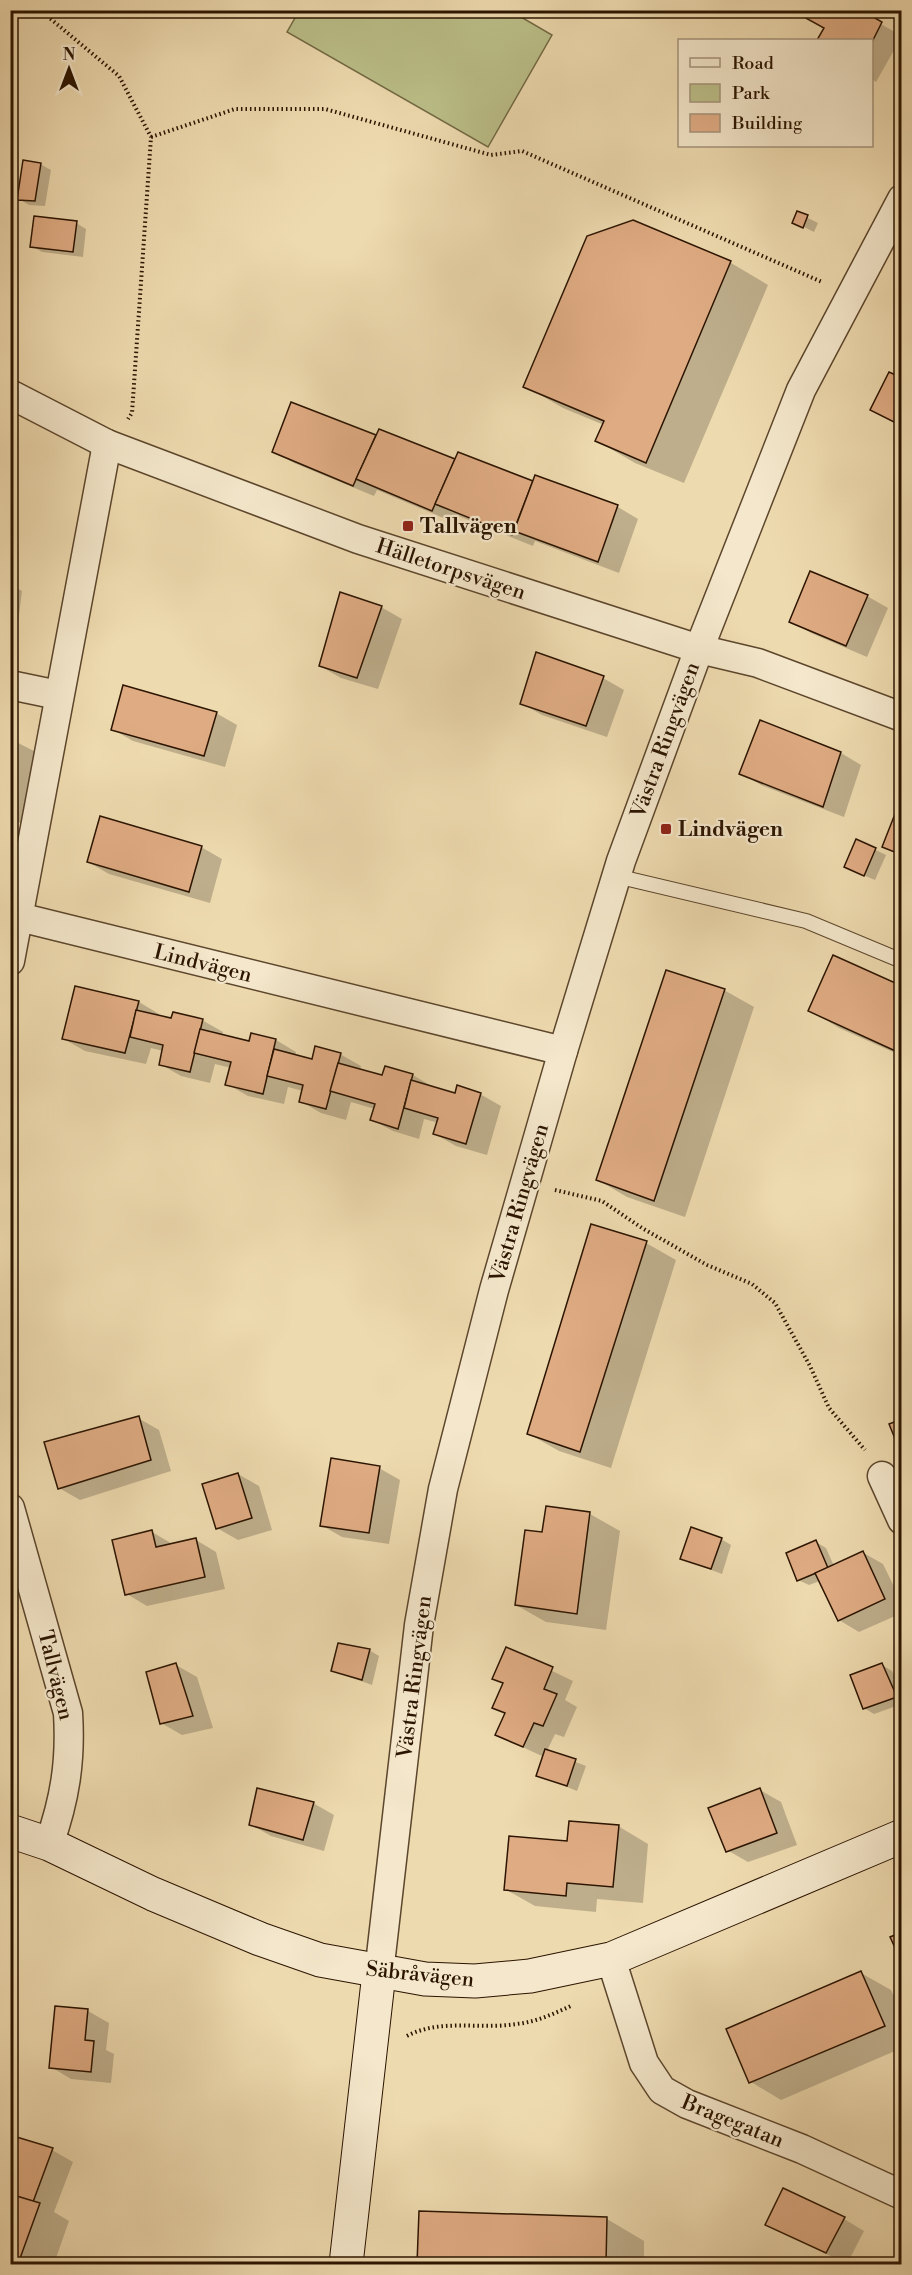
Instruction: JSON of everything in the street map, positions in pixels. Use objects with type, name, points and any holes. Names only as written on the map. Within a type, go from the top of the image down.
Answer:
[{"type":"main road","name":"Säbråvägen","points":[[10,1831],[49,1844],[153,1894],[260,1940],[320,1960],[425,1979],[475,1981],[531,1976],[611,1959],[902,1836]]},
{"type":"main road","name":"Västra Ringvägen","points":[[346,2265],[379,1972]]},
{"type":"street","name":"Västra Ringvägen","points":[[379,1972],[419,1625],[443,1489],[494,1290],[563,1051],[616,876],[699,649],[801,390],[902,199]]},
{"type":"street","name":"Hälletorpsvägen","points":[[10,394],[107,444],[358,539],[699,649],[758,663],[902,717]]},
{"type":"street","points":[[10,961],[58,695],[107,444]]},
{"type":"street","points":[[10,685],[58,695]]},
{"type":"street","name":"Lindvägen","points":[[19,917],[563,1051]]},
{"type":"street","points":[[882,1476],[902,1520]]},
{"type":"street","name":"Tallvägen","points":[[10,1508],[68,1713],[70,1746],[68,1774],[63,1804],[49,1844]]},
{"type":"street","name":"Bragegatan","points":[[611,1959],[644,2063],[662,2090],[687,2104],[802,2149],[902,2195]]},
{"type":"lane","points":[[616,876],[806,921],[902,960]]},
{"type":"path","points":[[40,10],[119,76],[151,137],[132,413],[107,444]]},
{"type":"path","points":[[151,137],[235,109],[325,109],[491,155],[522,150],[850,294]]},
{"type":"path","points":[[525,1185],[603,1200],[642,1228],[707,1265],[752,1284],[775,1303],[810,1366],[829,1408],[859,1440],[882,1476]]},
{"type":"green space","points":[[509,10],[552,35],[488,147],[287,32],[299,11]]},
{"type":"building","points":[[861,10],[882,22],[873,40],[818,39],[824,28],[793,11]]},
{"type":"building","points":[[23,160],[41,163],[35,201],[17,200]]},
{"type":"building","points":[[797,211],[808,215],[803,228],[792,223]]},
{"type":"building","points":[[34,216],[77,221],[73,252],[30,247]]},
{"type":"building","points":[[633,220],[731,261],[646,463],[595,441],[604,421],[523,387],[587,236]]},
{"type":"building","points":[[889,372],[902,378],[902,426],[870,410]]},
{"type":"building","points":[[291,402],[376,435],[353,486],[272,452]]},
{"type":"building","points":[[379,429],[455,459],[432,511],[356,479]]},
{"type":"building","points":[[458,452],[533,481],[512,535],[435,504]]},
{"type":"building","points":[[535,475],[618,505],[598,562],[514,531]]},
{"type":"building","points":[[810,571],[868,595],[846,646],[789,622]]},
{"type":"building","points":[[340,592],[382,606],[357,678],[319,666]]},
{"type":"building","points":[[536,652],[604,676],[586,726],[520,704]]},
{"type":"building","points":[[123,685],[217,712],[204,756],[111,730]]},
{"type":"building","points":[[760,720],[841,752],[823,807],[739,774]]},
{"type":"building","points":[[10,738],[16,739],[10,766]]},
{"type":"building","points":[[902,796],[902,855],[882,847]]},
{"type":"building","points":[[100,816],[202,846],[189,892],[87,862]]},
{"type":"building","points":[[856,839],[876,848],[864,876],[844,867]]},
{"type":"building","points":[[833,955],[902,986],[902,1054],[808,1011]]},
{"type":"building","points":[[666,970],[725,989],[654,1201],[596,1180]]},
{"type":"building","points":[[75,986],[139,1001],[125,1053],[62,1039]]},
{"type":"building","points":[[136,1010],[171,1018],[173,1012],[203,1019],[190,1072],[159,1065],[163,1045],[130,1037]]},
{"type":"building","points":[[200,1029],[249,1041],[251,1033],[276,1039],[263,1094],[225,1085],[231,1062],[194,1053]]},
{"type":"building","points":[[315,1046],[341,1053],[326,1109],[299,1102],[303,1085],[267,1076],[274,1049],[312,1059]]},
{"type":"building","points":[[338,1063],[382,1075],[385,1066],[413,1074],[398,1129],[370,1120],[375,1104],[330,1091]]},
{"type":"building","points":[[411,1080],[455,1093],[457,1085],[481,1093],[466,1144],[433,1134],[438,1118],[404,1108]]},
{"type":"building","points":[[591,1224],[647,1241],[580,1452],[527,1434]]},
{"type":"building","points":[[139,1416],[151,1460],[58,1489],[44,1442]]},
{"type":"building","points":[[902,1419],[902,1456],[889,1424]]},
{"type":"building","points":[[331,1458],[380,1466],[369,1533],[320,1526]]},
{"type":"building","points":[[238,1473],[252,1518],[216,1529],[202,1484]]},
{"type":"building","points":[[546,1506],[590,1512],[577,1614],[515,1605],[525,1530],[542,1532]]},
{"type":"building","points":[[691,1527],[722,1538],[711,1569],[680,1559]]},
{"type":"building","points":[[152,1530],[156,1547],[196,1538],[205,1577],[125,1595],[112,1540]]},
{"type":"building","points":[[816,1540],[828,1568],[797,1581],[786,1553]]},
{"type":"building","points":[[863,1551],[885,1599],[838,1621],[815,1573]]},
{"type":"building","points":[[338,1643],[370,1649],[362,1680],[331,1671]]},
{"type":"building","points":[[506,1647],[553,1667],[544,1689],[557,1694],[543,1726],[534,1723],[523,1747],[495,1735],[505,1713],[492,1708],[503,1683],[492,1679]]},
{"type":"building","points":[[176,1663],[193,1716],[160,1724],[146,1672]]},
{"type":"building","points":[[882,1663],[897,1697],[863,1709],[850,1675]]},
{"type":"building","points":[[545,1749],[576,1759],[567,1786],[536,1776]]},
{"type":"building","points":[[257,1788],[314,1802],[303,1840],[249,1825]]},
{"type":"building","points":[[760,1788],[777,1833],[726,1852],[708,1808]]},
{"type":"building","points":[[569,1821],[619,1825],[613,1887],[567,1883],[566,1896],[504,1890],[509,1836],[567,1841]]},
{"type":"building","points":[[902,1932],[902,1963],[890,1937]]},
{"type":"building","points":[[861,1971],[885,2026],[749,2083],[726,2029]]},
{"type":"building","points":[[55,2006],[88,2009],[85,2040],[94,2041],[91,2072],[49,2068]]},
{"type":"building","points":[[10,2135],[53,2148],[33,2202],[10,2194]]},
{"type":"building","points":[[783,2188],[845,2217],[826,2253],[765,2225]]},
{"type":"building","points":[[10,2194],[40,2203],[18,2264],[10,2264]]},
{"type":"building","points":[[419,2211],[607,2217],[606,2264],[417,2264]]},
{"type":"place","name":"Tallvägen","points":[[408,526]]},
{"type":"place","name":"Lindvägen","points":[[666,829]]}]
